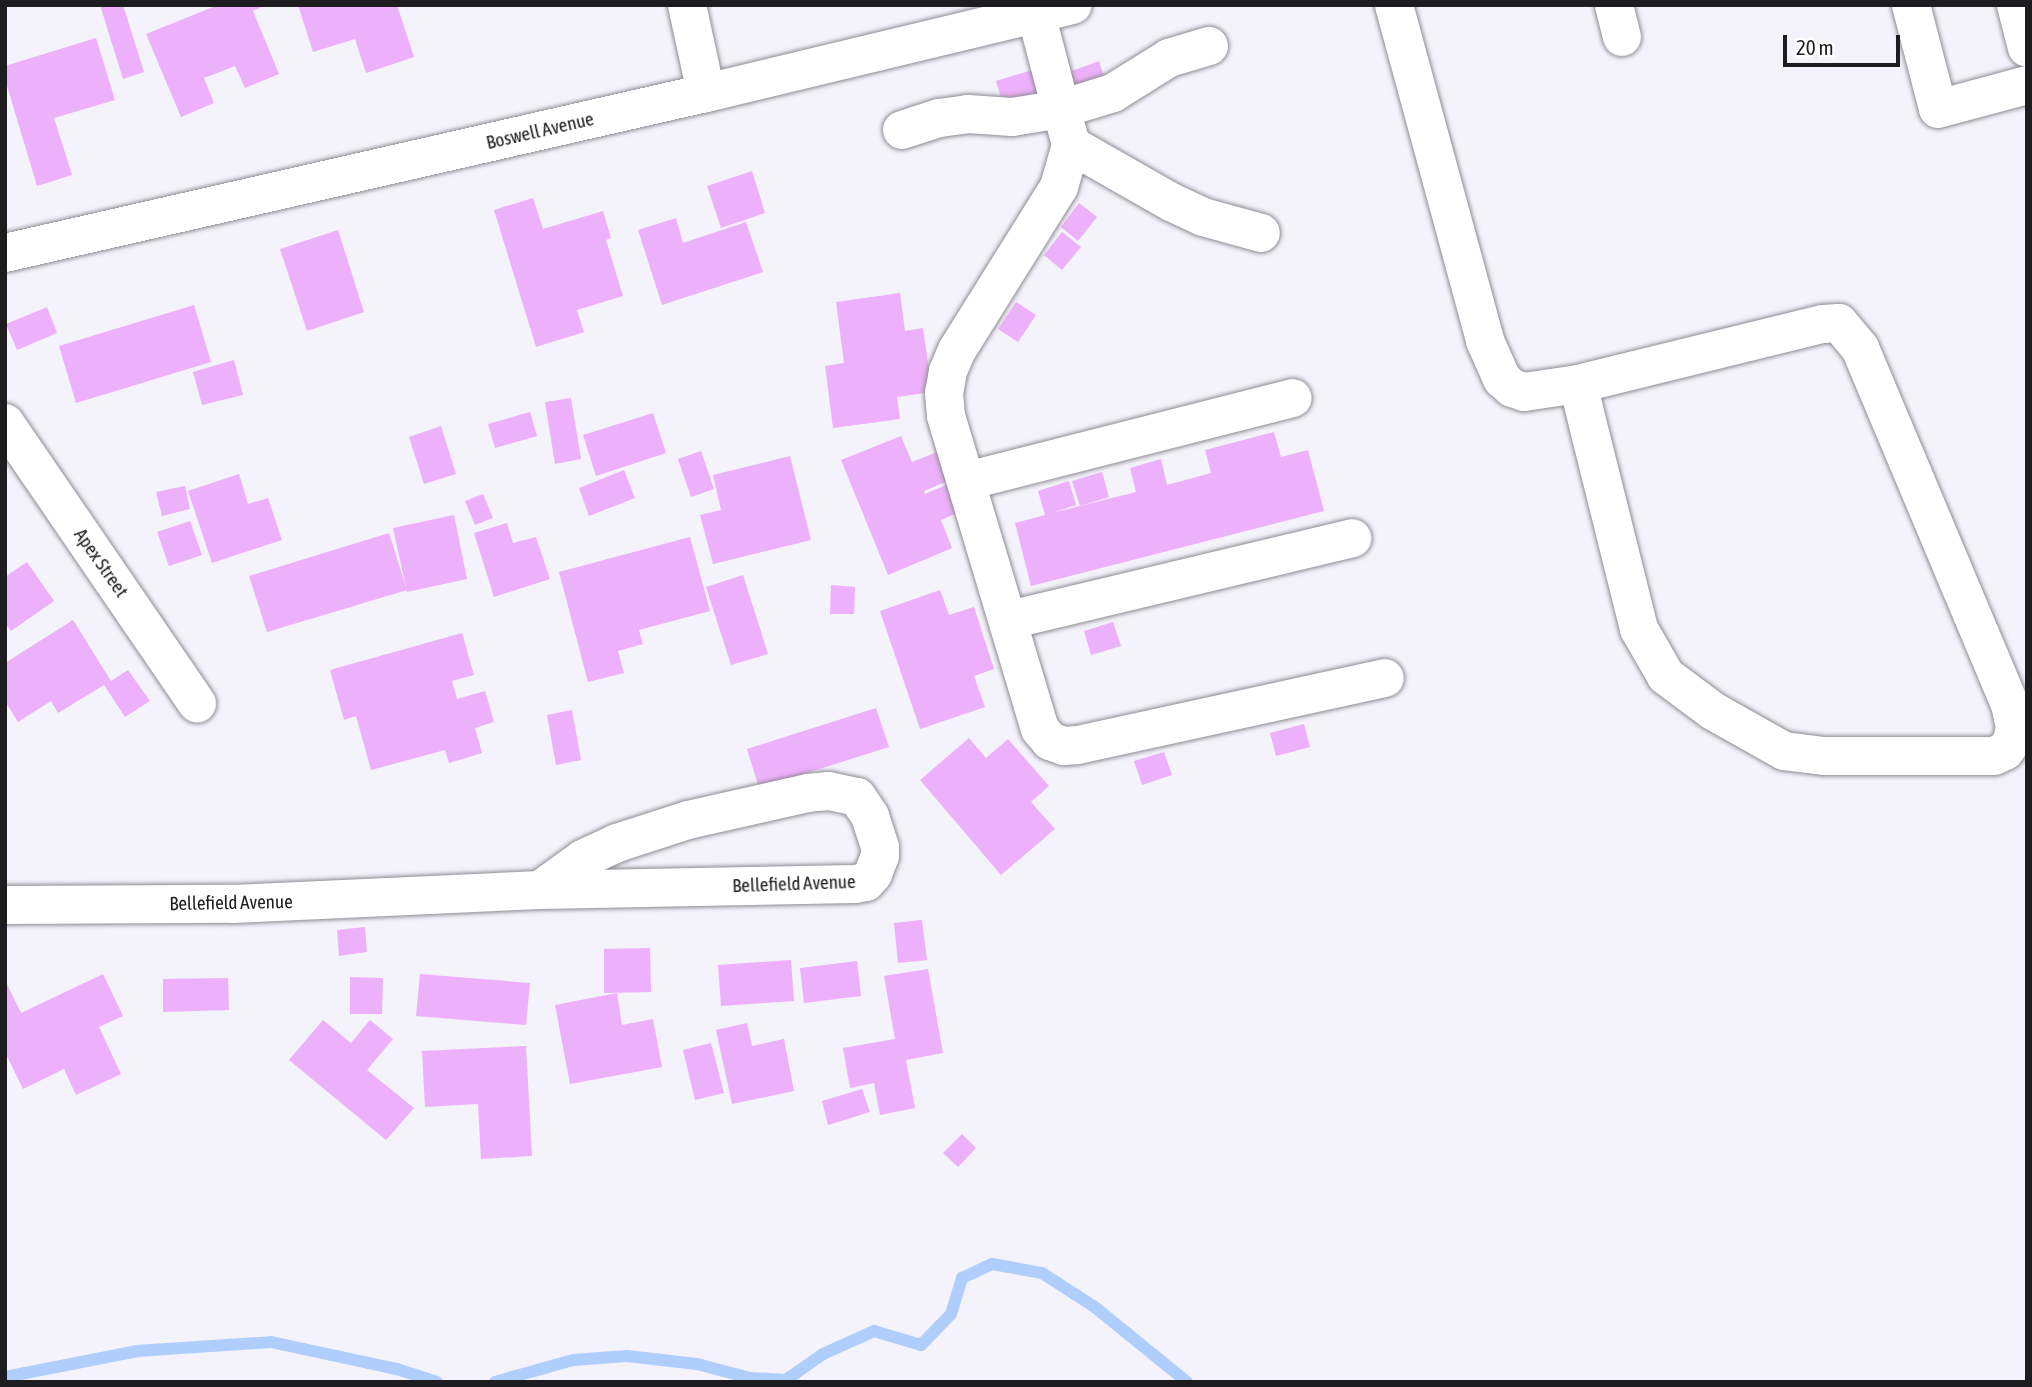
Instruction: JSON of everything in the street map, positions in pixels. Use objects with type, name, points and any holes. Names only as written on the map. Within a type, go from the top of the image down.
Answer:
[{"type":"street","points":[[687,5],[706,93]]},
{"type":"street","name":"Boswell Avenue","points":[[5,253],[706,93],[1073,5]]},
{"type":"street","points":[[1394,5],[1492,360],[1502,379],[1513,388],[1524,392],[1578,384],[1823,324],[1839,323],[1860,348],[2010,705],[2015,727],[2012,741],[2005,751],[1994,756],[1877,757],[1825,757],[1784,751],[1713,711],[1666,676],[1639,629],[1578,384]]},
{"type":"street","points":[[1912,5],[1938,109],[2027,85]]},
{"type":"street","points":[[2016,5],[2027,48]]},
{"type":"street","points":[[1036,14],[1066,127],[1059,187],[957,350],[948,371],[944,393],[946,416],[1040,729],[1050,741],[1064,746],[1385,678]]},
{"type":"street","points":[[1066,127],[1158,64],[1209,46]]},
{"type":"street","points":[[902,130],[940,118],[968,114],[1012,117],[1066,127],[1171,202],[1203,217],[1261,233]]},
{"type":"street","points":[[967,481],[1293,398]]},
{"type":"street","name":"Apex Street","points":[[5,423],[197,703]]},
{"type":"street","points":[[1009,620],[1352,538]]},
{"type":"street","name":"Bellefield Avenue","points":[[5,905],[233,904],[540,890],[855,884],[866,882],[873,874],[880,856],[880,847],[870,816],[857,797],[829,791],[808,793],[725,810],[640,834],[583,859],[540,890]]},
{"type":"building","points":[[100,5],[123,5],[144,72],[123,79]]},
{"type":"building","points":[[218,5],[266,5],[253,11],[279,74],[245,88],[235,66],[204,78],[214,103],[181,117],[146,34]]},
{"type":"building","points":[[298,5],[397,5],[414,57],[366,73],[355,39],[313,52]]},
{"type":"building","points":[[96,38],[115,100],[54,118],[72,175],[37,186],[5,79],[5,66]]},
{"type":"building","points":[[1099,61],[1107,86],[1077,96],[1069,72]]},
{"type":"building","points":[[1032,70],[1042,104],[1006,114],[996,81]]},
{"type":"building","points":[[752,171],[765,213],[721,228],[707,186]]},
{"type":"building","points":[[533,198],[543,229],[603,211],[611,238],[606,240],[623,296],[577,310],[584,332],[536,347],[494,210]]},
{"type":"building","points":[[1079,203],[1097,217],[1078,241],[1061,227]]},
{"type":"building","points":[[676,218],[683,243],[746,222],[763,272],[662,305],[638,230]]},
{"type":"building","points":[[338,230],[364,312],[307,331],[280,249]]},
{"type":"building","points":[[1062,232],[1081,247],[1062,270],[1044,255]]},
{"type":"building","points":[[900,293],[905,331],[923,328],[932,392],[897,397],[900,419],[833,428],[825,366],[844,363],[836,302]]},
{"type":"building","points":[[1016,302],[1036,315],[1018,342],[998,329]]},
{"type":"building","points":[[194,305],[211,362],[76,403],[59,346]]},
{"type":"building","points":[[47,307],[57,333],[17,350],[6,324]]},
{"type":"building","points":[[234,360],[243,395],[202,405],[193,372]]},
{"type":"building","points":[[571,398],[581,459],[555,464],[545,402]]},
{"type":"building","points":[[530,412],[537,436],[495,448],[488,424]]},
{"type":"building","points":[[653,413],[666,453],[596,476],[583,435]]},
{"type":"building","points":[[441,426],[456,474],[424,484],[409,437]]},
{"type":"building","points":[[1274,432],[1281,457],[1308,450],[1324,511],[1031,586],[1015,523],[1045,515],[1038,491],[1069,481],[1076,505],[1052,513],[1136,492],[1130,468],[1161,459],[1167,485],[1211,473],[1205,450]]},
{"type":"building","points":[[901,436],[912,462],[937,452],[948,481],[924,491],[925,494],[951,483],[962,511],[941,520],[952,548],[888,575],[841,460]]},
{"type":"building","points":[[701,451],[714,489],[691,497],[678,459]]},
{"type":"building","points":[[790,456],[811,540],[713,564],[700,515],[721,510],[713,475]]},
{"type":"building","points":[[624,470],[635,498],[589,516],[579,488]]},
{"type":"building","points":[[1102,472],[1109,497],[1080,506],[1072,481]]},
{"type":"building","points":[[239,474],[248,504],[268,498],[282,540],[212,563],[188,491]]},
{"type":"building","points":[[185,486],[190,509],[162,516],[156,492]]},
{"type":"building","points":[[483,494],[493,518],[475,525],[465,501]]},
{"type":"building","points":[[454,515],[467,579],[407,592],[393,528]]},
{"type":"building","points":[[190,521],[202,555],[169,566],[157,532]]},
{"type":"building","points":[[507,523],[513,543],[536,537],[550,579],[494,597],[474,533]]},
{"type":"building","points":[[389,533],[407,590],[267,632],[249,576]]},
{"type":"building","points":[[690,537],[710,611],[639,630],[643,644],[618,651],[624,673],[588,682],[559,572]]},
{"type":"building","points":[[27,562],[54,601],[11,631],[5,623],[5,577]]},
{"type":"building","points":[[743,575],[768,654],[731,665],[706,587]]},
{"type":"building","points":[[831,585],[855,587],[854,614],[830,614]]},
{"type":"building","points":[[940,590],[949,615],[974,607],[994,669],[974,676],[985,707],[920,729],[880,611]]},
{"type":"building","points":[[73,620],[111,681],[128,670],[150,701],[125,717],[104,685],[58,713],[51,701],[18,722],[5,701],[5,663]]},
{"type":"building","points":[[1113,622],[1121,646],[1091,655],[1084,631]]},
{"type":"building","points":[[462,633],[474,675],[452,681],[457,699],[485,691],[494,722],[475,728],[482,753],[449,763],[445,750],[371,770],[356,716],[344,720],[330,670]]},
{"type":"building","points":[[876,708],[889,747],[759,788],[747,749]]},
{"type":"building","points":[[572,710],[581,760],[556,765],[547,715]]},
{"type":"building","points":[[1304,724],[1310,747],[1276,756],[1270,733]]},
{"type":"building","points":[[969,738],[986,758],[1008,739],[1049,786],[1031,802],[1055,829],[1001,875],[920,780]]},
{"type":"building","points":[[1164,752],[1172,775],[1142,785],[1134,761]]},
{"type":"building","points":[[922,920],[927,960],[898,963],[894,923]]},
{"type":"building","points":[[365,927],[367,952],[339,956],[337,930]]},
{"type":"building","points":[[650,948],[651,992],[604,993],[604,949]]},
{"type":"building","points":[[791,960],[794,1001],[721,1006],[718,965]]},
{"type":"building","points":[[857,961],[861,996],[804,1003],[800,968]]},
{"type":"building","points":[[928,969],[943,1053],[906,1060],[915,1108],[880,1115],[874,1083],[850,1088],[843,1048],[895,1039],[884,976]]},
{"type":"building","points":[[103,974],[123,1016],[99,1027],[121,1074],[76,1095],[64,1069],[23,1089],[5,1052],[5,980],[21,1013]]},
{"type":"building","points":[[420,974],[530,983],[526,1025],[416,1016]]},
{"type":"building","points":[[350,977],[383,978],[382,1014],[350,1014]]},
{"type":"building","points":[[228,978],[229,1010],[163,1012],[163,979]]},
{"type":"building","points":[[617,993],[622,1025],[653,1019],[662,1067],[570,1084],[555,1005]]},
{"type":"building","points":[[323,1020],[351,1043],[370,1020],[393,1039],[367,1070],[414,1108],[386,1140],[289,1060]]},
{"type":"building","points":[[747,1023],[752,1046],[784,1039],[794,1091],[732,1104],[716,1030]]},
{"type":"building","points":[[711,1043],[724,1093],[695,1100],[683,1050]]},
{"type":"building","points":[[526,1046],[532,1156],[481,1159],[478,1104],[425,1107],[422,1051]]},
{"type":"building","points":[[862,1089],[870,1112],[828,1125],[822,1101]]},
{"type":"building","points":[[962,1134],[976,1148],[958,1167],[943,1153]]},
{"type":"waterway","points":[[495,1382],[573,1360],[627,1356],[697,1364],[750,1378],[786,1380],[823,1354],[874,1331],[921,1345],[951,1314],[962,1278],[992,1264],[1042,1273],[1096,1308],[1187,1382]]},
{"type":"waterway","points":[[5,1377],[137,1351],[271,1342],[397,1369],[437,1382]]}]
